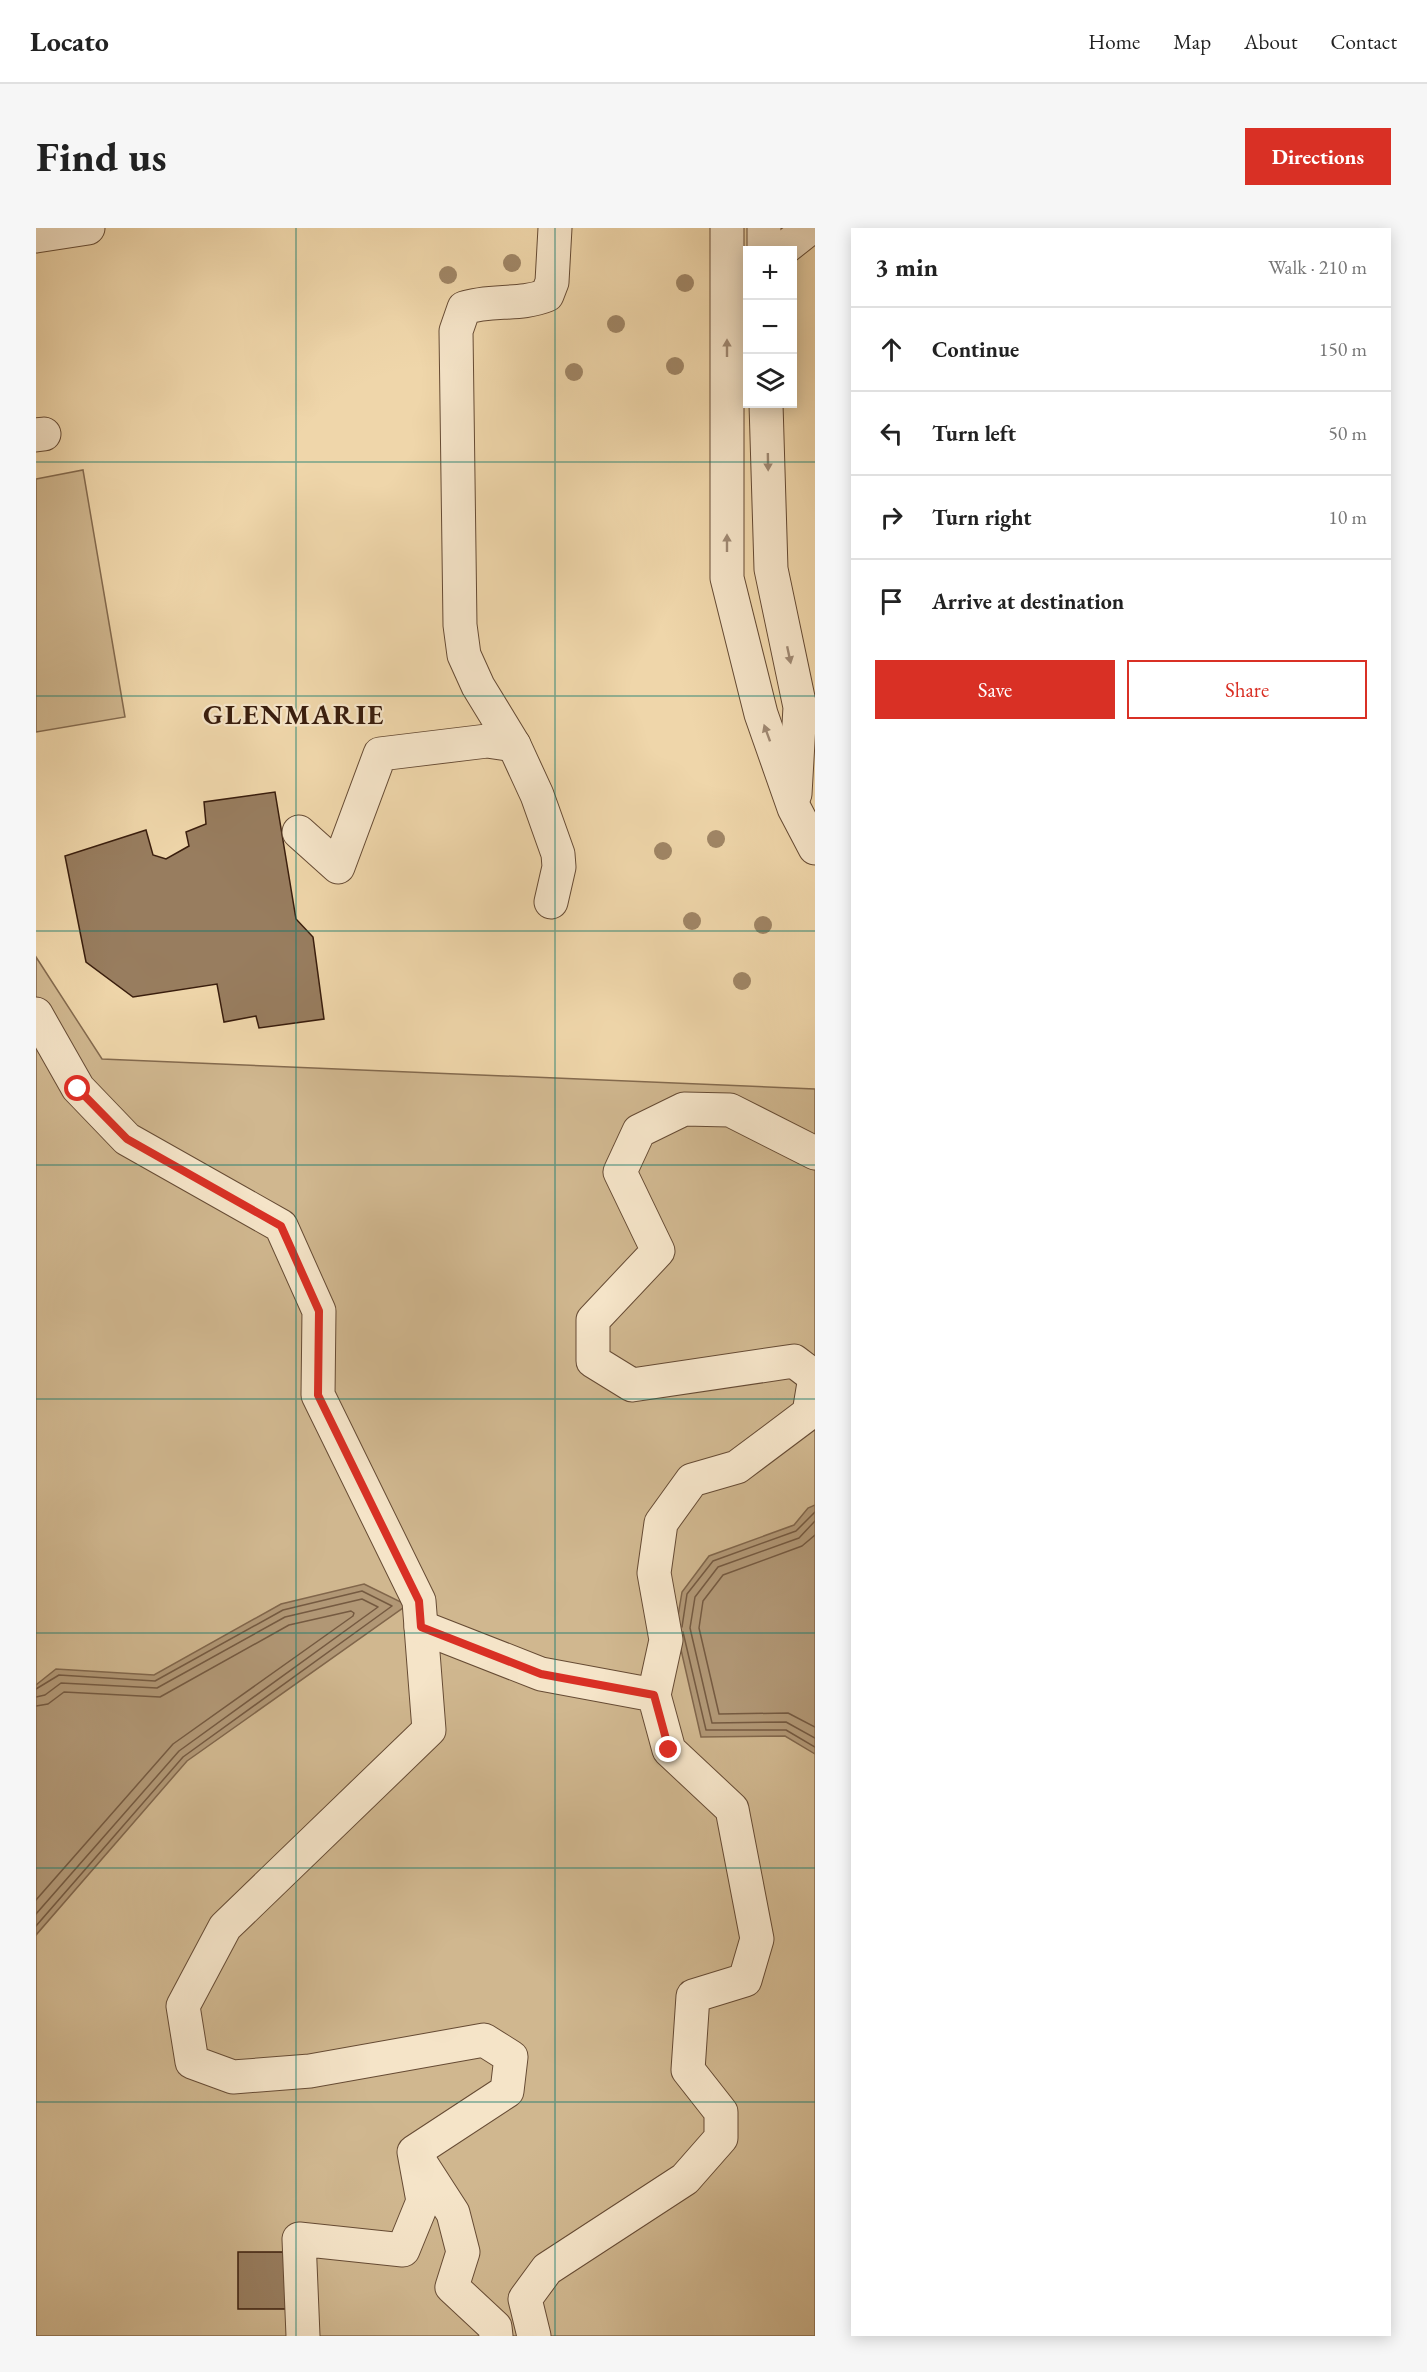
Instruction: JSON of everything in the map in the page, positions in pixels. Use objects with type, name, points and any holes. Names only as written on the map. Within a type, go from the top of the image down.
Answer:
[{"type":"street","points":[[36,236],[88,228]]},
{"type":"street","points":[[551,902],[559,867],[558,854],[537,795],[514,745],[464,655],[460,625],[456,331],[464,308],[480,303],[534,300],[547,294],[552,282],[555,228]]},
{"type":"street","points":[[727,228],[727,578],[760,714],[794,808],[815,848]]},
{"type":"street","points":[[764,228],[764,246]]},
{"type":"street","points":[[787,246],[810,228]]},
{"type":"street","points":[[766,408],[771,570],[800,707],[794,808]]},
{"type":"street","points":[[299,832],[338,867],[380,754],[487,741],[514,745]]},
{"type":"street","points":[[36,1014],[78,1089],[127,1139],[281,1226],[319,1311],[318,1395],[419,1601],[429,1730],[225,1927],[183,2006],[192,2062],[234,2077],[310,2071],[484,2040],[511,2057],[507,2091],[414,2152]]},
{"type":"street","points":[[534,2336],[525,2299],[547,2269],[685,2179],[721,2138],[721,2112],[688,2070],[693,1996],[745,1980],[757,1939],[732,1809],[669,1750],[654,1695],[666,1640],[654,1573],[661,1523],[692,1480],[737,1467],[809,1413],[815,1377],[794,1361],[632,1385],[593,1361],[593,1320],[658,1251],[620,1172],[639,1131],[684,1108],[730,1110],[815,1153]]},
{"type":"street","points":[[421,1627],[541,1674],[654,1695]]},
{"type":"street","points":[[303,2336],[299,2239],[403,2250],[423,2201],[414,2152]]},
{"type":"street","points":[[414,2152],[453,2213],[463,2252],[452,2287],[495,2327],[496,2336]]},
{"type":"shaded area","points":[[83,470],[125,717],[36,732],[36,479]]},
{"type":"shaded area","points":[[36,957],[102,1059],[815,1089],[815,2336],[36,2336]]},
{"type":"water","points":[[815,1505],[815,1754],[785,1736],[701,1737],[676,1628],[682,1592],[709,1556],[794,1525],[808,1508]]},
{"type":"water","points":[[364,1584],[407,1605],[187,1761],[36,1935],[36,1685],[56,1669],[154,1675],[281,1604]]},
{"type":"building","points":[[275,792],[296,919],[313,937],[324,1019],[259,1028],[256,1016],[224,1022],[217,984],[133,997],[86,962],[65,856],[146,830],[153,855],[166,859],[189,846],[186,832],[206,824],[204,802]]},
{"type":"building","points":[[238,2252],[287,2252],[288,2309],[238,2309]]},
{"type":"district","name":"GLENMARIE","points":[[294,714]]},
{"type":"route","points":[[78,1089],[127,1139],[281,1226],[319,1311],[318,1395],[419,1601],[421,1627],[541,1674],[654,1695],[669,1750]]}]
